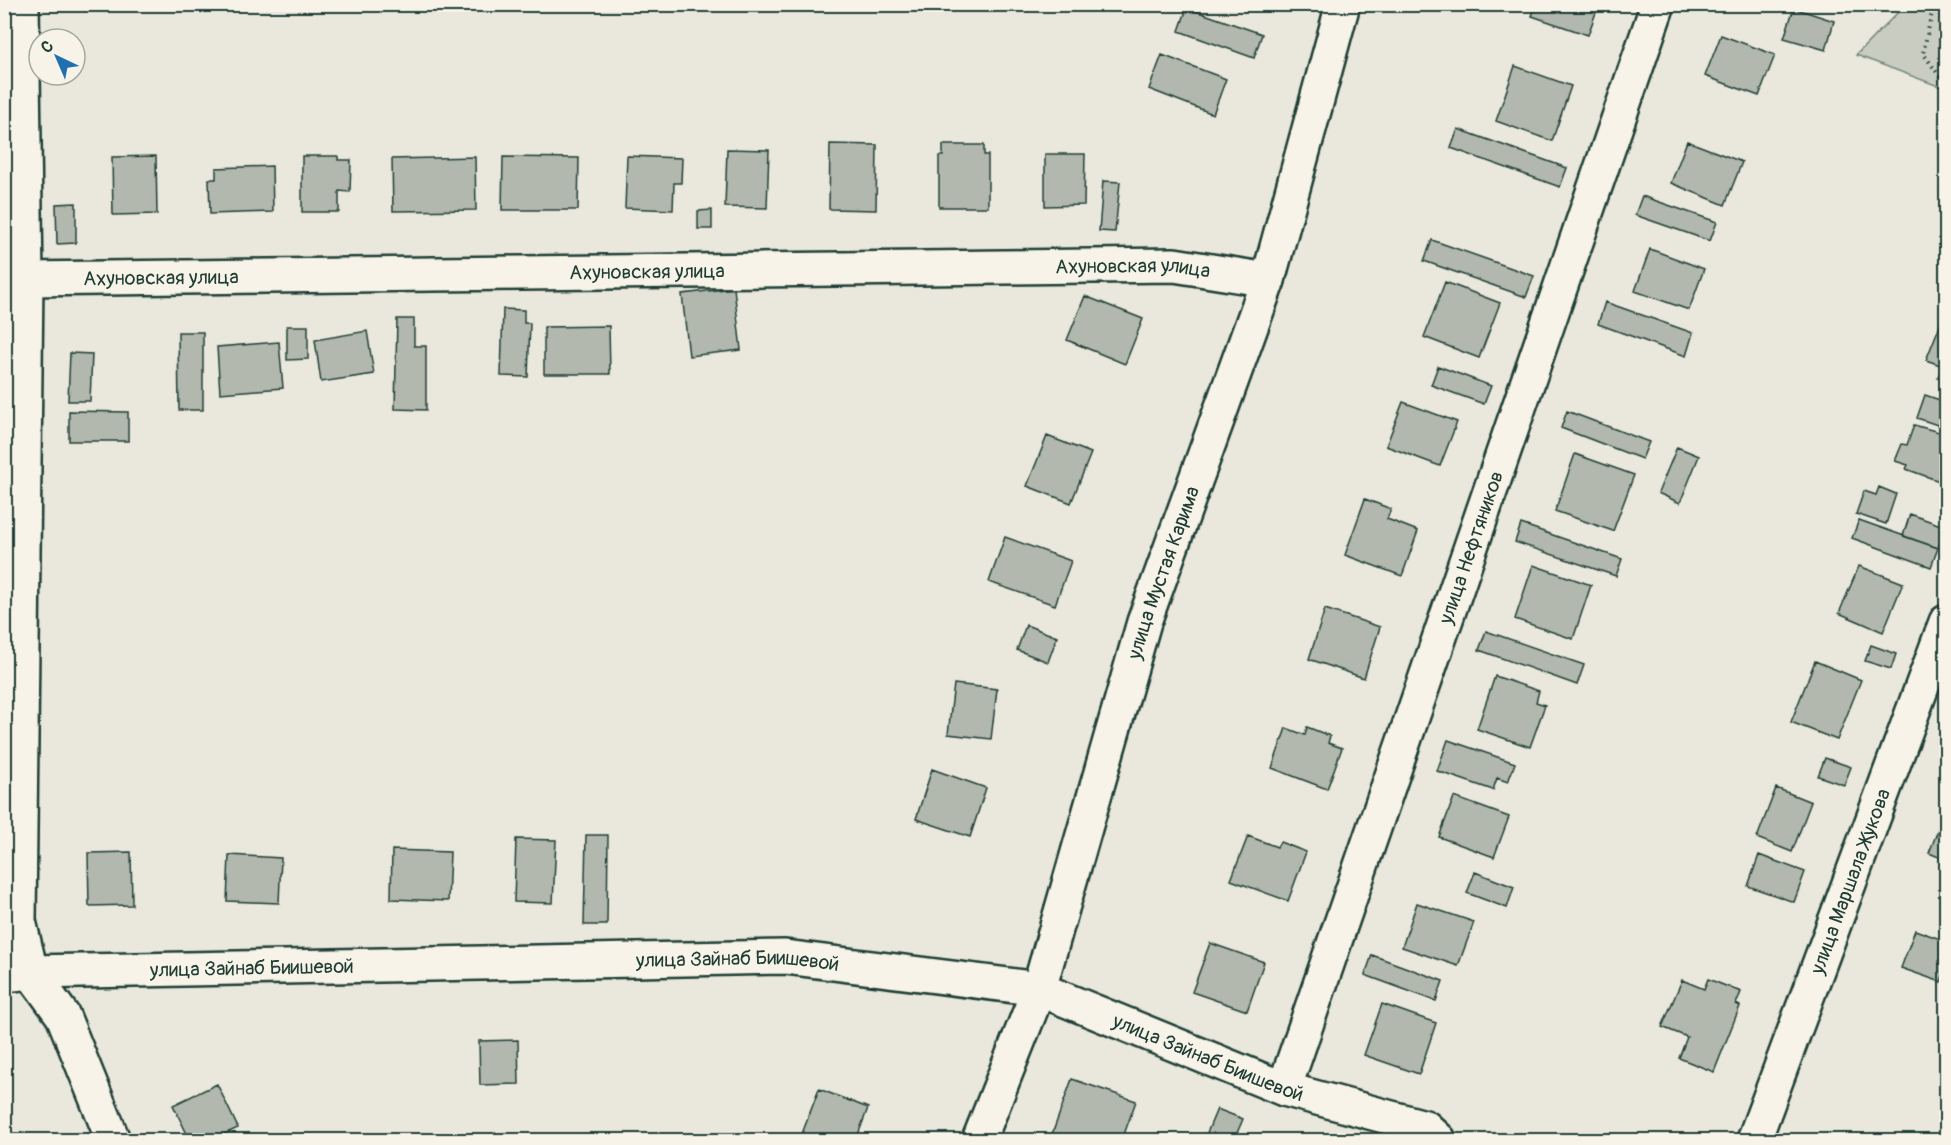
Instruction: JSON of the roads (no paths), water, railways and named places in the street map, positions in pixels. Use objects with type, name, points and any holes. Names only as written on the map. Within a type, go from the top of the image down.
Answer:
[{"type":"street","points":[[22,4],[26,279],[18,974],[63,1016],[112,1140]]},
{"type":"street","name":"улица Мустая Карима","points":[[979,1140],[1039,989],[1144,622],[1268,280],[1343,4]]},
{"type":"street","name":"улица Нефтяников","points":[[1284,1089],[1658,4]]},
{"type":"street","name":"Ахуновская улица","points":[[26,279],[1174,266],[1268,280]]},
{"type":"street","name":"улица Маршала Жукова","points":[[1754,1140],[1947,622]]},
{"type":"street","name":"улица Зайнаб Биишевой","points":[[18,974],[785,957],[1039,989],[1284,1089],[1425,1127],[1439,1140]]}]
